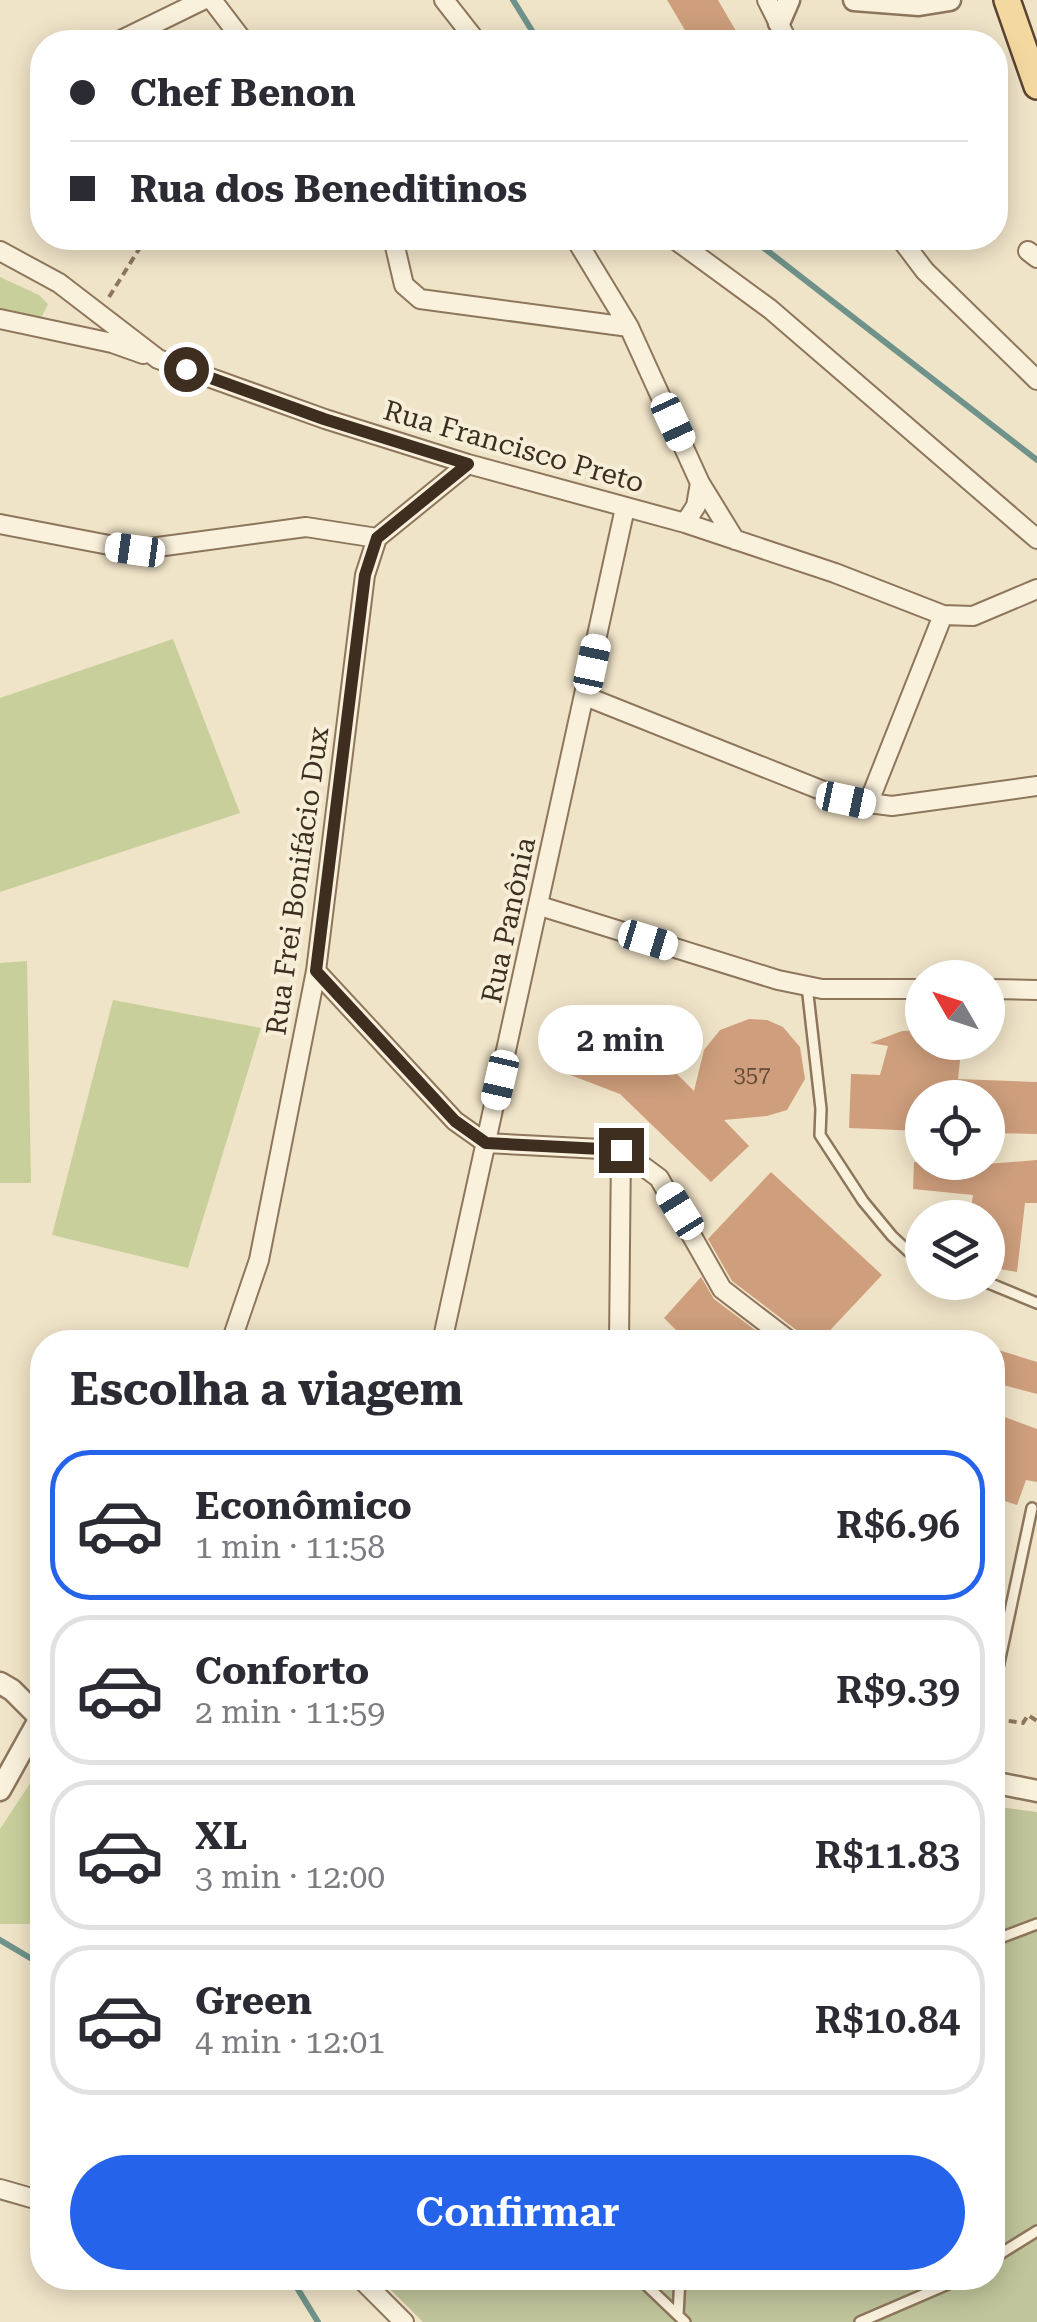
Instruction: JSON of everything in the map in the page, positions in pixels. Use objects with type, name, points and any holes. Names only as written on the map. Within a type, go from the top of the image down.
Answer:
[{"type":"main road","points":[[1008,0],[1037,86]]},
{"type":"street","points":[[142,30],[203,0]]},
{"type":"street","points":[[212,0],[235,30]]},
{"type":"street","points":[[444,0],[468,30]]},
{"type":"street","points":[[768,0],[782,30]]},
{"type":"street","points":[[784,30],[789,0]]},
{"type":"street","points":[[854,0],[919,5],[950,0]]},
{"type":"street","points":[[396,250],[404,285],[420,299],[629,328]]},
{"type":"street","points":[[582,250],[629,328],[700,482],[735,540]]},
{"type":"street","points":[[688,250],[770,310],[1037,539]]},
{"type":"street","points":[[909,250],[925,271],[1037,380]]},
{"type":"street","name":"Rua Francisco Preto","points":[[0,252],[59,283],[158,359],[324,419],[685,524],[835,573],[942,614],[973,616],[1037,589]]},
{"type":"street","points":[[0,319],[112,343],[158,359]]},
{"type":"street","points":[[0,524],[135,550],[306,527],[377,538],[468,464]]},
{"type":"street","points":[[685,524],[696,506],[700,482]]},
{"type":"street","points":[[696,506],[721,518]]},
{"type":"street","name":"Rua Panônia","points":[[445,1330],[625,508]]},
{"type":"street","name":"Rua Frei Bonifácio Dux","points":[[235,1330],[259,1260],[316,971],[365,575],[377,538]]},
{"type":"street","points":[[868,804],[942,614]]},
{"type":"street","points":[[584,696],[846,800],[892,806],[1037,786]]},
{"type":"street","points":[[540,906],[778,980],[822,989],[905,990]]},
{"type":"street","points":[[316,971],[455,1121],[486,1143],[621,1150],[659,1178],[722,1289],[775,1330]]},
{"type":"street","points":[[1005,990],[1037,990]]},
{"type":"street","points":[[618,1330],[621,1150]]},
{"type":"street","points":[[6,1687],[30,1703]]},
{"type":"street","points":[[0,1790],[30,1728]]},
{"type":"street","points":[[1005,1785],[1037,1791]]},
{"type":"street","points":[[0,2189],[30,2198]]},
{"type":"street","points":[[372,2290],[404,2322]]},
{"type":"lane","points":[[806,986],[821,1109],[820,1134],[863,1201],[905,1248]]},
{"type":"lane","points":[[1005,1290],[1037,1303]]},
{"type":"lane","points":[[1005,1635],[1032,1508]]},
{"type":"lane","points":[[1005,1936],[1037,1924]]},
{"type":"lane","points":[[1005,2251],[1037,2231]]},
{"type":"lane","points":[[652,2290],[682,2318]]},
{"type":"lane","points":[[681,2290],[682,2318]]},
{"type":"lane","points":[[860,2322],[934,2290]]},
{"type":"path","points":[[98,314],[138,250]]},
{"type":"path","points":[[1005,1720],[1024,1723],[1028,1715],[1037,1721]]},
{"type":"green space","points":[[0,277],[39,295],[48,304],[41,318],[0,311]]},
{"type":"green space","points":[[173,639],[240,813],[0,892],[0,698]]},
{"type":"green space","points":[[27,961],[31,1183],[0,1183],[0,963]]},
{"type":"green space","points":[[113,1000],[261,1028],[188,1268],[52,1235]]},
{"type":"green space","points":[[30,1783],[30,1924],[0,1924],[0,1829]]},
{"type":"green space","points":[[1005,1808],[1037,1812],[1037,2322],[423,2322],[391,2290],[1005,2290]]},
{"type":"building","points":[[667,0],[718,0],[735,30],[685,30]]},
{"type":"building","points":[[749,1019],[767,1020],[783,1027],[800,1047],[805,1079],[787,1110],[724,1120],[749,1146],[711,1182],[620,1094],[565,1073],[572,1059],[550,1047],[552,1034],[562,1024],[579,1036],[582,1023],[633,1041],[630,1051],[653,1068],[667,1064],[694,1091],[704,1050],[720,1030]]},
{"type":"building","points":[[902,1031],[905,1060],[960,1060],[958,1079],[984,1080],[905,1080],[905,1130],[849,1128],[851,1074],[880,1075],[888,1046],[870,1043]]},
{"type":"building","points":[[1005,1081],[1037,1082],[1037,1134],[1005,1133]]},
{"type":"building","points":[[1037,1160],[1037,1203],[1025,1203],[1017,1272],[1005,1270],[1005,1200],[972,1200],[973,1195],[913,1189],[913,1180],[1005,1180],[1005,1163]]},
{"type":"building","points":[[771,1172],[882,1275],[830,1330],[796,1330],[732,1281],[708,1239]]},
{"type":"building","points":[[701,1277],[714,1299],[755,1330],[676,1330],[664,1318]]},
{"type":"building","points":[[1005,1352],[1037,1362],[1037,1394],[1005,1385]]},
{"type":"building","points":[[1005,1417],[1037,1429],[1037,1482],[1026,1480],[1017,1505],[1005,1501]]},
{"type":"waterway","points":[[513,0],[532,30]]},
{"type":"waterway","points":[[766,250],[1037,460]]},
{"type":"waterway","points":[[0,1940],[30,1958]]},
{"type":"waterway","points":[[298,2290],[318,2322]]},
{"type":"route","points":[[186,369],[324,419],[468,464],[377,538],[365,575],[316,971],[455,1121],[486,1143],[621,1150]]}]
